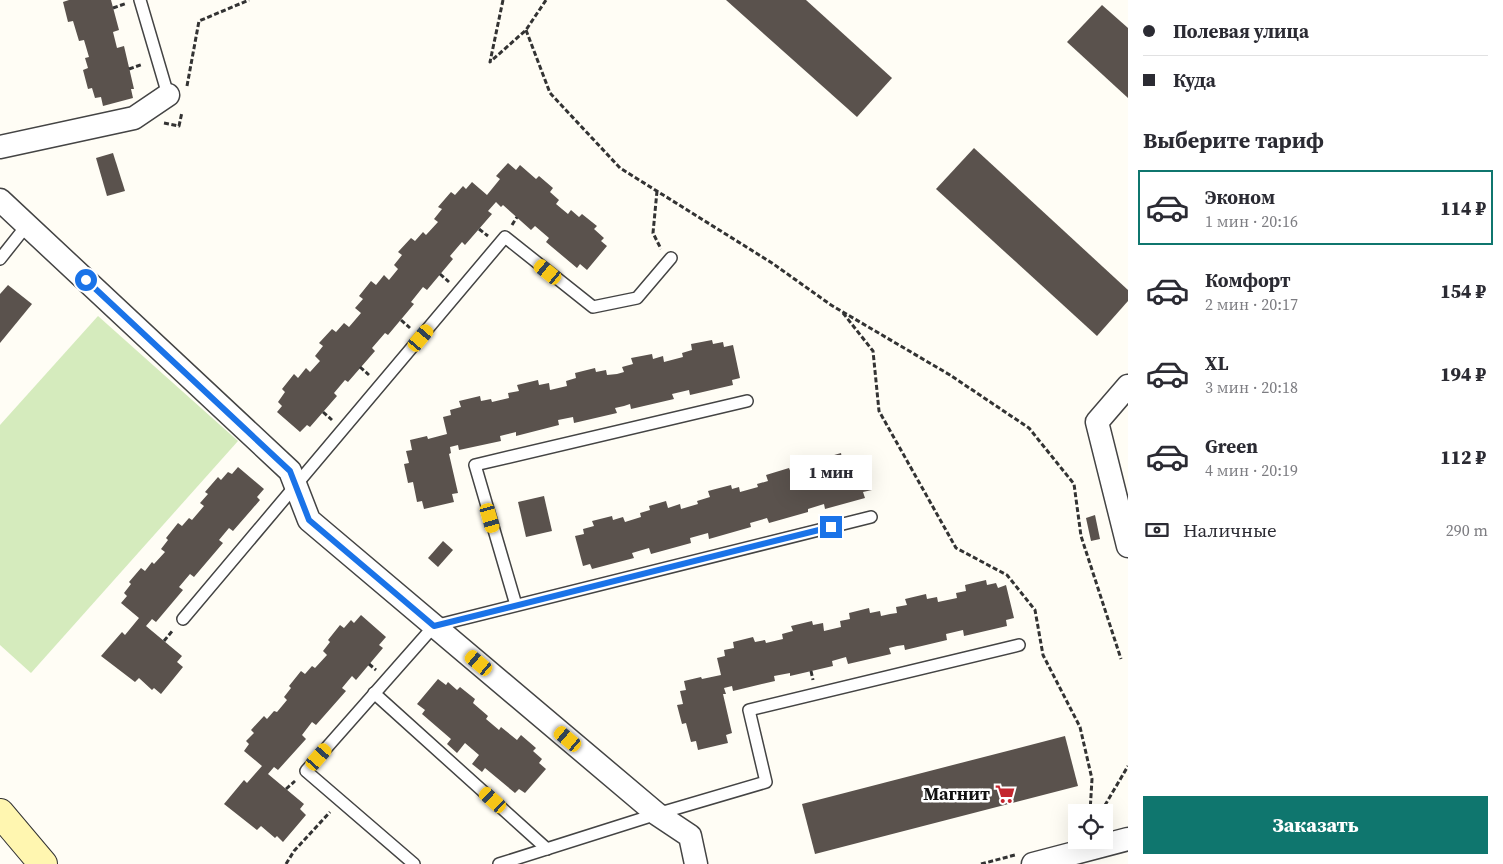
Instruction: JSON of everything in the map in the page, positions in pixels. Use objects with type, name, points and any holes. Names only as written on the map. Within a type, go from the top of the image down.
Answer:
[{"type":"main road","points":[[2,821],[43,864]]},
{"type":"street","points":[[0,147],[134,118],[179,96]]},
{"type":"street","points":[[0,200],[290,471],[309,520],[657,814],[690,836],[696,864]]},
{"type":"street","points":[[1128,386],[1096,422],[1128,546]]},
{"type":"street","points":[[1033,864],[1128,838]]},
{"type":"lane","points":[[140,0],[179,96]]},
{"type":"lane","points":[[0,259],[27,226]]},
{"type":"lane","points":[[183,619],[505,237],[593,307],[637,298],[672,258]]},
{"type":"lane","points":[[516,605],[475,465],[747,401]]},
{"type":"lane","points":[[414,864],[306,771],[434,626],[871,517]]},
{"type":"lane","points":[[500,864],[657,814],[766,782],[749,710],[1019,645]]},
{"type":"lane","points":[[374,693],[548,849]]},
{"type":"path","points":[[134,118],[179,126],[179,96],[199,21],[249,0]]},
{"type":"path","points":[[503,0],[490,62],[526,30],[546,0]]},
{"type":"path","points":[[526,30],[550,93],[620,168],[772,264],[842,312],[950,376],[1029,428],[1074,484],[1081,536],[1121,659]]},
{"type":"path","points":[[657,192],[653,233],[660,248],[672,258]]},
{"type":"path","points":[[842,312],[872,351],[879,412],[956,548],[1007,575],[1035,610],[1043,655],[1080,727],[1092,778],[1090,804]]},
{"type":"path","points":[[1106,804],[1128,766]]},
{"type":"path","points":[[286,864],[294,851],[340,801]]},
{"type":"green space","points":[[98,316],[238,441],[31,673],[0,645],[0,425]]},
{"type":"building","points":[[69,0],[111,0],[119,30],[113,32],[117,48],[124,46],[134,89],[131,89],[133,98],[103,106],[101,97],[95,98],[92,88],[88,89],[83,70],[88,68],[85,58],[89,57],[84,40],[79,41],[73,21],[68,22],[63,2]]},
{"type":"building","points":[[726,0],[806,0],[892,78],[857,117]]},
{"type":"building","points":[[1102,5],[1128,28],[1128,98],[1067,42]]},
{"type":"building","points":[[974,148],[1128,290],[1128,301],[1097,336],[936,189]]},
{"type":"building","points":[[113,153],[125,191],[107,196],[96,158]]},
{"type":"building","points":[[508,163],[516,170],[520,165],[536,179],[539,176],[553,188],[550,192],[559,200],[556,204],[568,214],[571,210],[579,217],[582,214],[597,226],[594,229],[604,238],[601,241],[607,246],[587,270],[580,264],[577,268],[546,242],[549,238],[535,226],[531,230],[503,205],[501,207],[496,202],[488,211],[492,214],[465,245],[462,242],[450,256],[453,259],[427,290],[423,287],[411,302],[414,304],[388,335],[385,333],[372,348],[375,351],[348,382],[345,380],[334,393],[337,396],[310,427],[307,425],[300,432],[277,412],[282,406],[278,402],[285,392],[282,389],[294,374],[298,378],[306,368],[310,372],[320,361],[315,356],[323,346],[319,343],[332,329],[336,332],[344,323],[349,327],[361,313],[355,308],[363,299],[359,296],[371,281],[376,285],[384,275],[389,280],[398,269],[394,265],[402,255],[398,252],[411,238],[415,241],[423,232],[426,235],[438,222],[434,219],[442,209],[438,207],[451,192],[455,195],[463,186],[466,189],[472,182],[487,195],[500,179],[496,176]]},
{"type":"building","points":[[8,285],[32,304],[0,343],[0,294]]},
{"type":"building","points":[[712,340],[713,344],[723,342],[724,347],[733,345],[740,378],[732,380],[733,385],[690,395],[689,390],[672,394],[674,399],[631,409],[630,404],[615,408],[617,413],[574,423],[573,417],[558,420],[559,425],[516,436],[516,432],[500,436],[501,441],[459,450],[458,445],[450,447],[451,453],[449,454],[458,493],[452,494],[454,502],[424,509],[422,501],[417,502],[413,482],[408,483],[404,464],[409,463],[406,451],[412,450],[410,440],[427,436],[428,439],[447,434],[443,417],[451,415],[450,410],[461,407],[459,401],[480,396],[481,401],[491,399],[492,402],[509,398],[508,393],[519,391],[517,385],[538,380],[539,385],[549,383],[550,390],[567,386],[566,381],[576,378],[575,373],[595,368],[596,372],[606,370],[607,375],[617,374],[624,372],[622,367],[633,364],[631,358],[652,354],[653,359],[663,356],[664,362],[683,357],[682,353],[692,350],[691,344]]},
{"type":"building","points":[[841,453],[842,459],[853,456],[854,460],[863,458],[872,490],[863,492],[865,498],[825,509],[824,504],[808,509],[808,512],[769,523],[767,518],[750,523],[751,527],[709,539],[708,533],[690,538],[691,543],[651,554],[649,548],[632,553],[634,558],[592,569],[590,564],[583,566],[575,536],[584,534],[583,529],[594,526],[592,521],[612,516],[613,520],[623,517],[625,522],[641,517],[640,513],[650,510],[649,506],[666,501],[668,508],[680,504],[681,509],[698,504],[697,501],[710,497],[708,491],[731,485],[732,489],[739,487],[740,492],[758,487],[757,484],[768,481],[766,475],[789,468],[791,473],[799,471],[800,475],[816,471],[815,467],[826,464],[824,458]]},
{"type":"building","points":[[238,467],[264,489],[257,497],[260,500],[233,531],[229,528],[219,540],[223,543],[194,577],[190,574],[179,587],[183,590],[156,622],[152,619],[146,626],[182,656],[177,662],[183,667],[161,694],[154,688],[152,690],[139,678],[135,682],[101,656],[122,632],[125,635],[139,618],[121,603],[127,596],[124,593],[131,584],[129,582],[141,568],[145,571],[152,562],[154,564],[165,552],[161,549],[168,540],[166,538],[178,523],[182,526],[189,518],[192,520],[204,506],[200,503],[208,494],[205,492],[218,477],[221,480],[228,472],[232,474]]},
{"type":"building","points":[[544,496],[552,531],[526,537],[518,502]]},
{"type":"building","points":[[1095,515],[1100,539],[1091,541],[1086,518]]},
{"type":"building","points":[[443,541],[453,550],[438,567],[428,558]]},
{"type":"building","points":[[986,580],[987,585],[996,583],[998,588],[1006,585],[1014,618],[1006,620],[1007,626],[964,636],[963,630],[946,634],[947,640],[905,650],[904,645],[889,648],[891,654],[848,664],[846,657],[832,661],[833,666],[790,676],[790,673],[774,676],[775,681],[733,691],[732,686],[724,688],[726,694],[723,694],[732,733],[726,735],[728,743],[698,750],[696,741],[691,742],[686,723],[682,724],[677,705],[683,704],[680,691],[686,690],[684,681],[721,675],[717,658],[725,656],[724,650],[734,648],[733,642],[753,637],[755,642],[765,640],[766,643],[783,639],[782,634],[793,631],[791,626],[812,621],[813,625],[823,623],[824,631],[841,627],[840,621],[850,619],[849,613],[869,608],[870,613],[880,611],[881,616],[897,613],[896,607],[907,605],[905,599],[926,594],[927,599],[937,597],[938,602],[957,598],[956,593],[966,591],[965,585]]},
{"type":"building","points":[[361,615],[386,637],[379,645],[383,648],[356,680],[352,676],[342,688],[346,691],[316,725],[312,722],[302,735],[306,739],[278,770],[274,767],[268,774],[304,804],[300,809],[306,815],[283,842],[261,826],[257,830],[224,804],[244,780],[247,783],[262,766],[244,751],[249,744],[246,741],[254,733],[251,730],[264,716],[267,719],[274,711],[277,712],[287,700],[284,697],[291,688],[289,686],[301,671],[305,674],[312,666],[315,668],[327,655],[323,651],[330,642],[328,640],[340,625],[344,628],[351,620],[354,623]]},
{"type":"building","points":[[438,679],[446,685],[448,682],[457,690],[460,687],[475,699],[473,703],[488,716],[486,719],[499,730],[501,727],[517,740],[521,735],[536,748],[533,751],[542,759],[539,763],[546,769],[525,793],[519,789],[515,793],[485,768],[482,772],[472,764],[479,755],[465,743],[457,753],[447,744],[451,739],[422,714],[425,710],[417,704]]},
{"type":"building","points":[[1065,736],[1078,786],[815,854],[802,804]]},
{"type":"place","name":"Магнит","points":[[1005,794]]},
{"type":"route","points":[[86,280],[290,471],[309,520],[434,626],[831,527]]}]
